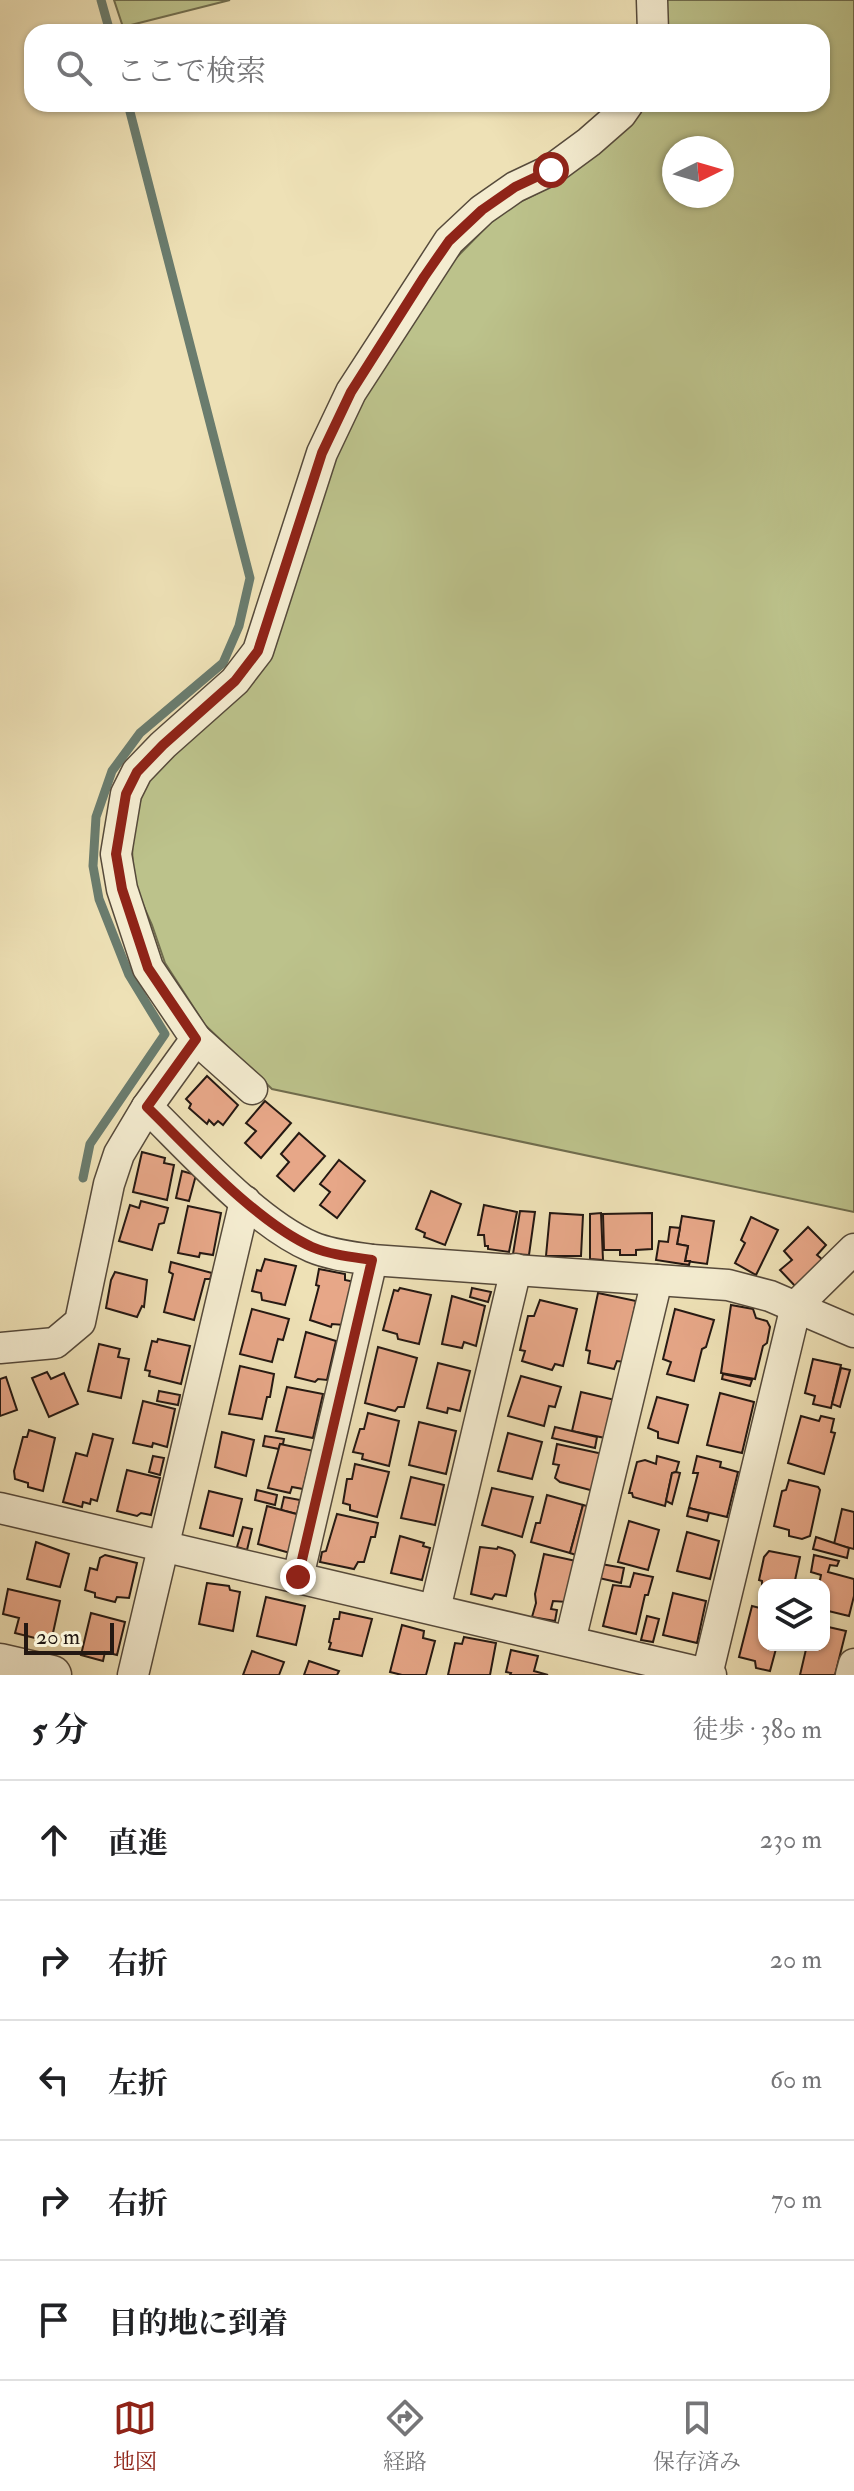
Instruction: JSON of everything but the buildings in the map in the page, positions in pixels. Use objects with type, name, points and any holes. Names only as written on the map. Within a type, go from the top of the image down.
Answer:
[{"type":"street","points":[[652,0],[653,24]]},
{"type":"street","points":[[252,1089],[196,1039],[148,968],[122,889],[116,854],[126,794],[137,772],[235,681],[258,651],[322,453],[351,392],[449,241],[482,210],[515,187],[551,170],[622,112]]},
{"type":"street","points":[[0,1348],[55,1343],[80,1322],[109,1184],[119,1154],[147,1107],[196,1039]]},
{"type":"street","points":[[147,1107],[245,1201],[292,1237],[335,1255],[728,1285],[759,1292],[854,1332]]},
{"type":"street","points":[[133,1675],[245,1201]]},
{"type":"street","points":[[0,1508],[708,1675],[796,1306],[854,1249]]},
{"type":"street","points":[[298,1577],[372,1260]]},
{"type":"street","points":[[435,1609],[516,1269]]},
{"type":"street","points":[[570,1641],[657,1280]]},
{"type":"street","points":[[0,1663],[52,1675]]},
{"type":"street","points":[[851,1675],[854,1664]]},
{"type":"green space","points":[[114,0],[230,0],[135,24],[122,24]]},
{"type":"green space","points":[[664,0],[854,0],[854,1212],[272,1089],[205,1025],[165,963],[133,882],[132,841],[142,792],[156,771],[261,671],[334,456],[376,377],[452,262],[502,211],[542,191],[625,130],[637,112],[830,112],[830,24],[666,24]]},
{"type":"waterway","points":[[101,0],[108,24]]},
{"type":"waterway","points":[[83,1178],[90,1144],[165,1034],[129,975],[99,899],[93,866],[96,817],[112,771],[140,733],[223,663],[239,626],[250,578],[130,112]]},
{"type":"route","points":[[298,1577],[372,1260],[335,1255],[292,1237],[245,1201],[147,1107],[196,1039],[148,968],[122,889],[116,854],[119,825],[126,794],[137,772],[235,681],[258,651],[322,453],[351,392],[424,277],[449,241],[482,210],[515,187],[551,170]]}]
